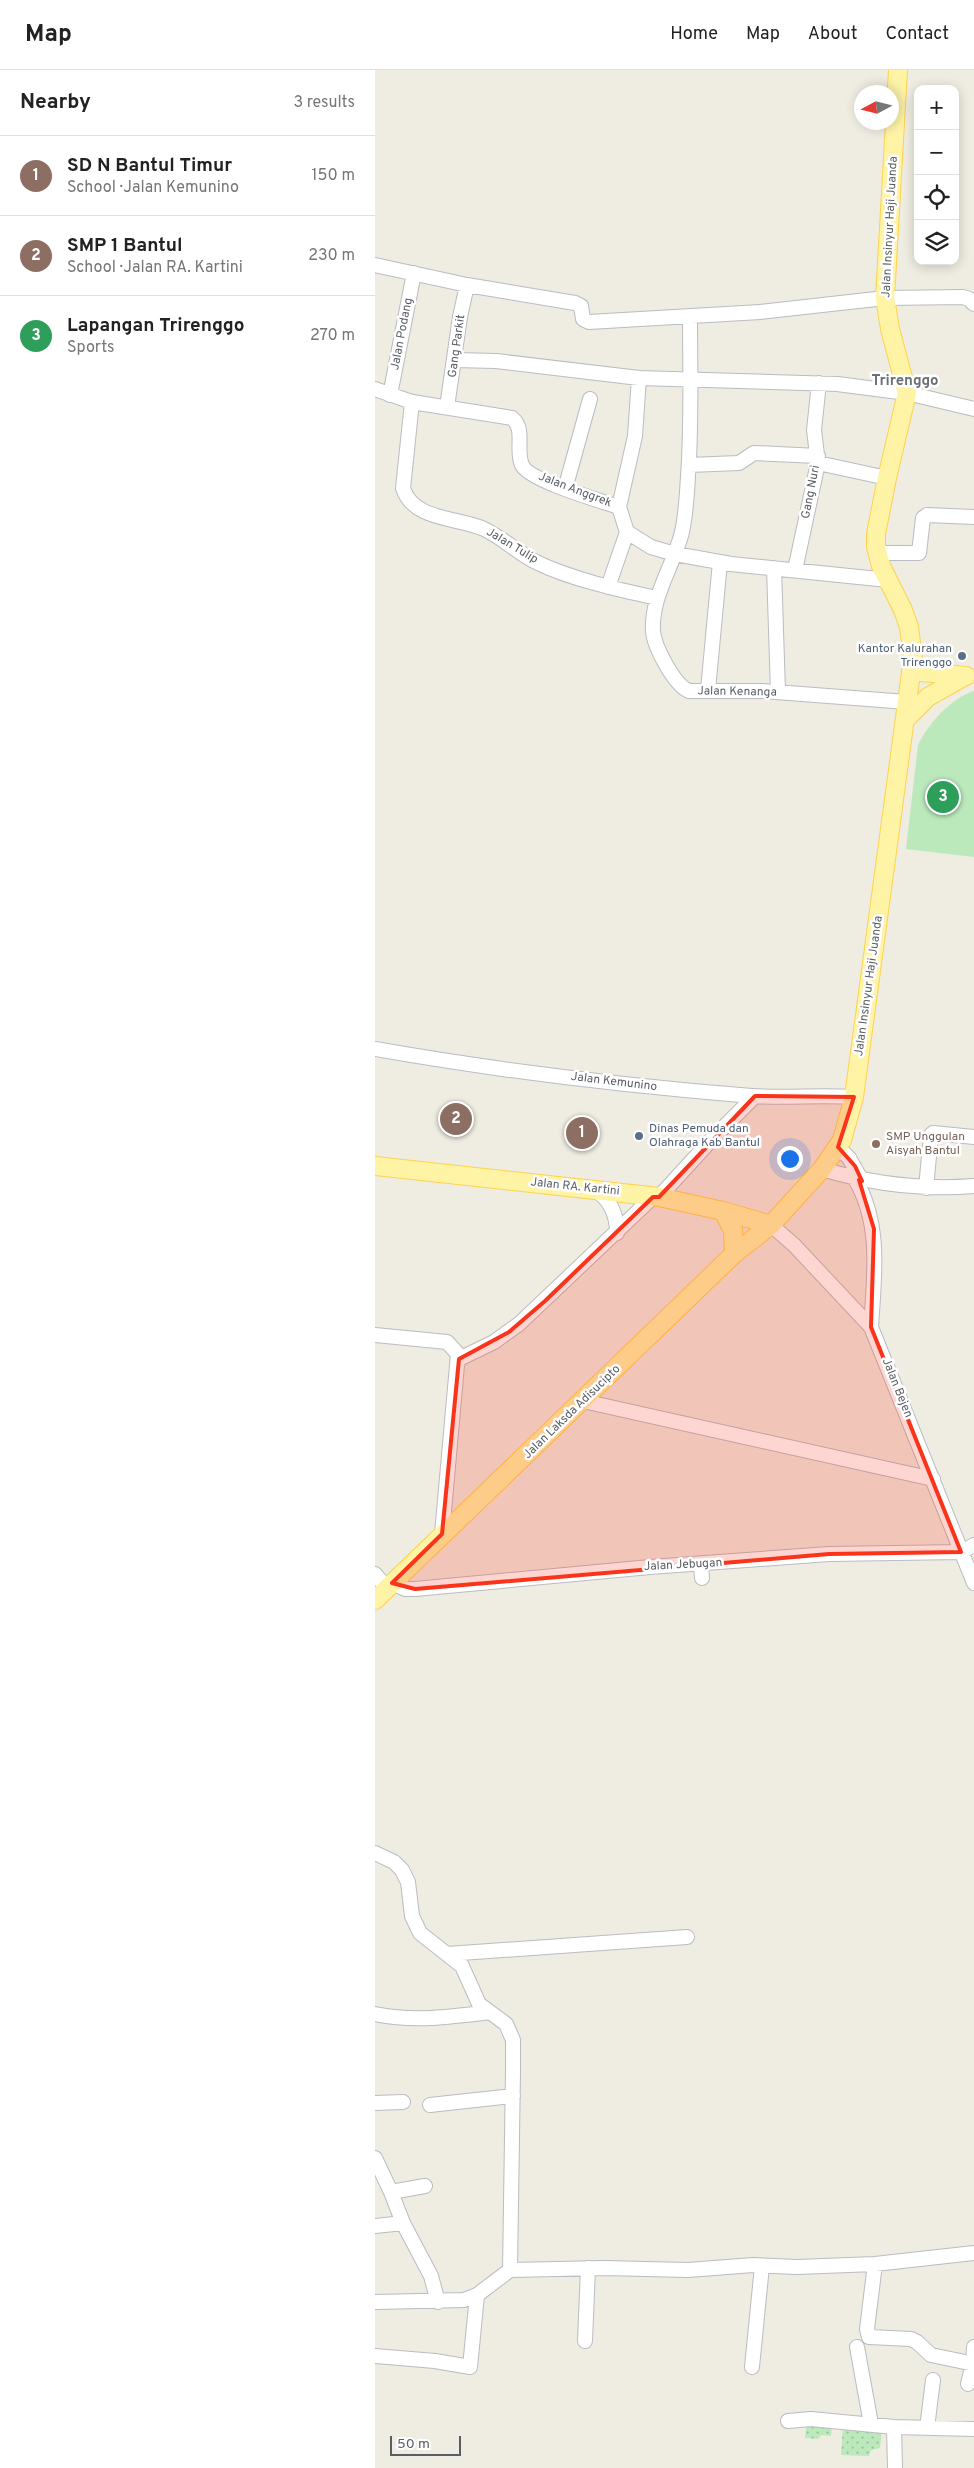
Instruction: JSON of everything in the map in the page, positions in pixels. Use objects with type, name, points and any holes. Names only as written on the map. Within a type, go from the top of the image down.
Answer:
[{"type":"main road","name":"Jalan Insinyur Haji Juanda","points":[[771,1225],[822,1169],[838,1147],[847,1130],[854,1097],[911,671],[912,641],[909,627],[877,553],[876,534],[907,394],[890,330],[885,298],[898,70]]},
{"type":"main road","points":[[911,671],[970,676]]},
{"type":"main road","points":[[905,720],[928,697],[970,676]]},
{"type":"main road","name":"Jalan RA. Kartini","points":[[375,1166],[656,1197],[723,1211],[771,1225]]},
{"type":"main road","points":[[723,1211],[733,1230],[734,1254]]},
{"type":"main road","name":"Jalan Laksda Adisucipto","points":[[385,1590],[734,1254],[771,1225]]},
{"type":"street","points":[[375,265],[467,285],[575,303],[581,306],[583,319],[589,322],[760,312],[885,298],[963,297],[969,299],[974,304]]},
{"type":"street","name":"Jalan Podang","points":[[390,395],[414,274]]},
{"type":"street","name":"Gang Parkit","points":[[447,407],[467,285]]},
{"type":"street","name":"Jalan Kenanga","points":[[690,316],[692,381],[689,465],[684,517],[675,554],[657,598],[653,630],[656,647],[683,689],[693,691],[778,692],[907,702]]},
{"type":"street","points":[[455,360],[483,360],[639,378],[692,381],[819,383],[907,394],[974,409]]},
{"type":"street","points":[[619,507],[635,436],[639,378]]},
{"type":"street","name":"Gang Nuri","points":[[795,570],[818,459],[814,430],[819,383]]},
{"type":"street","name":"Jalan Anggrek","points":[[375,390],[412,402],[511,418],[519,430],[520,459],[526,471],[565,489],[619,507],[627,532]]},
{"type":"street","points":[[565,489],[590,398]]},
{"type":"street","name":"Jalan Tulip","points":[[412,402],[403,488],[408,501],[427,513],[483,528],[541,564],[608,587],[657,598]]},
{"type":"street","points":[[689,465],[739,463],[754,453],[818,459],[887,478]]},
{"type":"street","points":[[877,553],[919,553],[923,518],[927,514],[974,517]]},
{"type":"street","points":[[608,587],[627,532],[651,547],[675,554],[720,562],[888,580]]},
{"type":"street","points":[[707,690],[720,562]]},
{"type":"street","points":[[774,568],[778,692]]},
{"type":"street","name":"Jalan Kemunino","points":[[375,1050],[488,1067],[656,1087],[755,1096],[854,1097]]},
{"type":"street","points":[[459,1359],[494,1342],[519,1324],[656,1197],[755,1096]]},
{"type":"street","points":[[926,1188],[931,1135],[933,1133],[974,1137]]},
{"type":"street","points":[[838,1147],[849,1158],[869,1205],[874,1229],[871,1327]]},
{"type":"street","points":[[822,1169],[858,1180],[926,1188],[974,1186]]},
{"type":"street","points":[[595,1189],[607,1200],[614,1211],[617,1233]]},
{"type":"street","name":"Jalan Bejen","points":[[771,1225],[794,1245],[871,1327],[974,1583]]},
{"type":"street","points":[[375,1335],[447,1342],[458,1354],[442,1534]]},
{"type":"street","points":[[583,1401],[933,1479]]},
{"type":"street","name":"Jalan Jebugan","points":[[385,1590],[415,1589],[650,1567],[702,1572],[829,1554],[961,1552],[974,1545]]},
{"type":"street","points":[[375,1574],[385,1590]]},
{"type":"street","points":[[375,1853],[394,1862],[402,1870],[408,1882],[412,1916],[417,1928],[423,1937],[462,1966],[479,2004],[506,2024],[513,2040],[510,2270]]},
{"type":"street","points":[[447,1954],[687,1937]]},
{"type":"street","points":[[375,2014],[410,2019],[430,2019],[490,2012]]},
{"type":"street","points":[[430,2105],[513,2096]]},
{"type":"street","points":[[375,2103],[403,2102]]},
{"type":"street","points":[[375,2158],[403,2223],[425,2263],[438,2302]]},
{"type":"street","points":[[391,2192],[425,2186]]},
{"type":"street","points":[[375,2226],[403,2223]]},
{"type":"street","points":[[375,2302],[464,2300],[477,2294],[510,2270],[588,2268],[688,2270],[762,2266],[797,2267],[875,2264],[974,2253]]},
{"type":"street","points":[[875,2264],[867,2329],[869,2337],[911,2339],[931,2355],[974,2364]]},
{"type":"street","points":[[752,2367],[762,2266]]},
{"type":"street","points":[[585,2341],[588,2268]]},
{"type":"street","points":[[375,2356],[435,2361],[470,2367],[477,2294]]},
{"type":"street","points":[[857,2347],[871,2424]]},
{"type":"street","points":[[968,2384],[974,2364],[974,2347]]},
{"type":"street","points":[[927,2428],[933,2380]]},
{"type":"street","points":[[788,2421],[811,2419],[894,2427],[974,2430]]},
{"type":"street","points":[[894,2427],[895,2468]]},
{"type":"highlighted area","points":[[755,1096],[854,1097],[838,1147],[855,1166],[862,1181],[859,1180],[874,1229],[871,1327],[961,1552],[829,1554],[415,1589],[392,1583],[442,1534],[459,1359],[509,1332],[545,1301],[653,1197],[659,1197]]},
{"type":"green space","points":[[974,691],[974,857],[906,849],[918,745],[941,713],[957,699]]},
{"type":"green space","points":[[807,2421],[832,2423],[831,2436],[821,2435],[818,2439],[805,2438]]},
{"type":"green space","points":[[843,2425],[882,2429],[880,2448],[871,2450],[869,2456],[841,2455]]},
{"type":"place","name":"Kantor Kalurahan Trirenggo","points":[[962,656]]},
{"type":"place","name":"Lapangan Trirenggo","points":[[943,797]]},
{"type":"place","name":"SMP 1 Bantul","points":[[456,1119]]},
{"type":"place","name":"SD N Bantul Timur","points":[[582,1133]]},
{"type":"place","name":"Dinas Pemuda dan Olahraga Kab Bantul","points":[[639,1136]]},
{"type":"place","name":"SMP Unggulan Aisyah Bantul","points":[[876,1144]]},
{"type":"district","name":"Trirenggo","points":[[905,381]]}]
